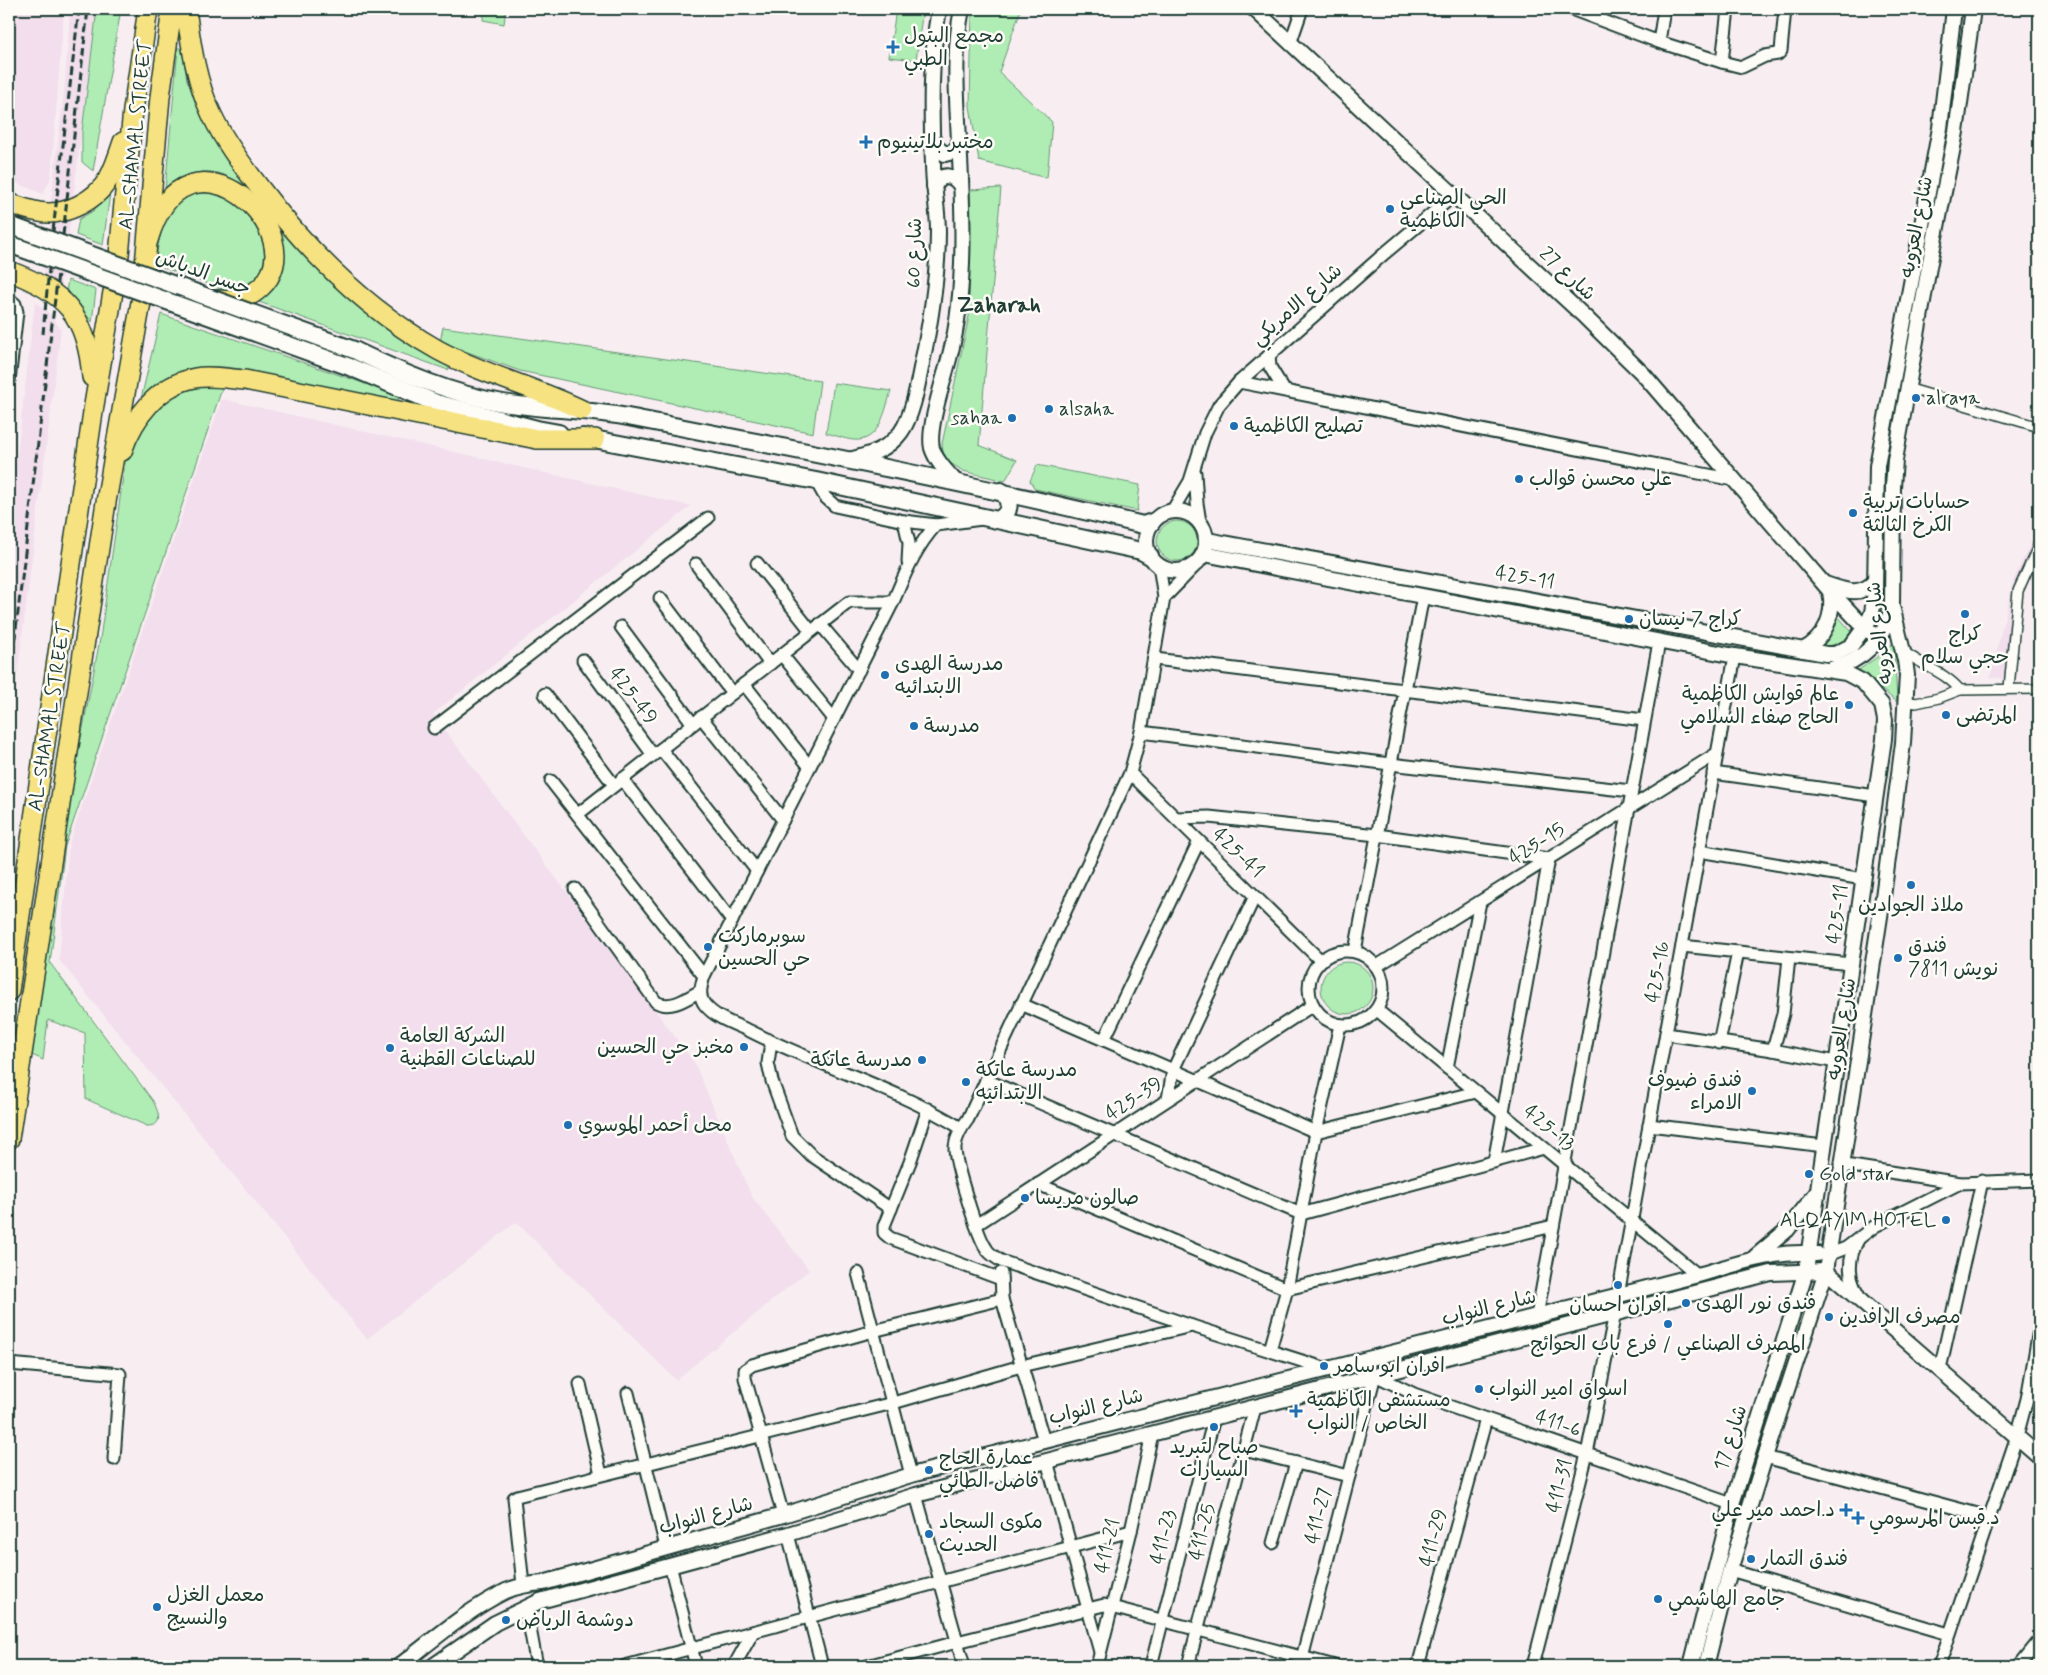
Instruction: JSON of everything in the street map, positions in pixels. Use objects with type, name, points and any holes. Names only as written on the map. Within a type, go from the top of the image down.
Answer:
[{"type":"highway","name":"AL-SHAMAL STREET","points":[[118,255],[133,110],[148,9]]},
{"type":"highway","name":"AL-SHAMAL STREET","points":[[145,265],[160,97],[172,9]]},
{"type":"highway","points":[[186,9],[196,73],[211,114],[221,132],[276,209],[322,262],[377,309],[437,349],[492,375],[583,410]]},
{"type":"highway","points":[[9,203],[32,211],[50,213],[72,208],[91,198],[108,179],[119,154],[133,110]]},
{"type":"highway","points":[[148,240],[156,217],[169,198],[184,188],[204,182],[224,185],[240,194],[265,223],[271,234],[276,251],[270,275],[262,286],[240,300],[218,300]]},
{"type":"highway","points":[[9,271],[36,282],[56,294],[77,319],[89,352],[94,405]]},
{"type":"highway","name":"AL-SHAMAL STREET","points":[[9,991],[94,405],[113,292]]},
{"type":"highway","name":"AL-SHAMAL STREET","points":[[9,1139],[106,502],[141,302]]},
{"type":"highway","points":[[106,502],[128,436],[139,416],[154,399],[164,392],[181,382],[195,378],[245,380],[537,440],[587,438]]},
{"type":"main road","name":"جسر الدباش","points":[[9,225],[354,350],[404,374],[437,386],[502,403],[601,411],[1001,491],[1143,525],[1152,522]]},
{"type":"main road","name":"جسر الدباش","points":[[9,244],[350,367],[436,403],[537,429],[796,477],[1029,526],[1141,551],[1154,561]]},
{"type":"main road","points":[[583,410],[588,414],[590,425],[584,434],[587,438]]},
{"type":"main road","points":[[796,477],[804,470],[805,465],[805,459],[798,450]]},
{"type":"main road","points":[[816,482],[813,468],[814,462],[822,455]]},
{"type":"main road","points":[[993,519],[1003,517],[1009,507],[1008,501],[1001,491]]},
{"type":"main road","points":[[1029,526],[1025,522],[1024,510],[1027,505],[1037,499]]},
{"type":"street","name":"شارع 60","points":[[848,460],[882,449],[901,432],[908,419],[919,381],[930,329],[936,281],[938,231],[932,138],[933,62],[939,9]]},
{"type":"street","points":[[956,482],[935,455],[931,437],[957,321],[961,284],[960,144],[956,81],[959,24],[962,9]]},
{"type":"street","name":"شارع 27","points":[[1254,9],[1585,317],[1643,374],[1827,587],[1865,628],[1879,638]]},
{"type":"street","points":[[1290,44],[1302,9]]},
{"type":"street","points":[[1571,9],[1659,42],[1742,67],[1765,56],[1778,54],[1780,51],[1785,9]]},
{"type":"street","points":[[1659,42],[1664,9]]},
{"type":"street","points":[[1722,62],[1728,9]]},
{"type":"street","name":"شارع العروبه","points":[[1835,654],[1851,646],[1865,628],[1872,613],[1878,466],[1940,128],[1954,9]]},
{"type":"street","name":"شارع العروبه","points":[[1828,1255],[1883,897],[1903,743],[1907,675],[1892,601],[1892,487],[1907,388],[1956,132],[1973,9]]},
{"type":"street","points":[[932,138],[936,147],[945,154],[953,152],[960,144]]},
{"type":"street","points":[[934,186],[941,178],[948,175],[953,177],[961,186]]},
{"type":"street","name":"شارع الامريكي","points":[[1172,511],[1182,496],[1196,464],[1205,433],[1219,405],[1239,382],[1453,196]]},
{"type":"street","points":[[9,299],[15,304],[18,312],[9,381]]},
{"type":"street","points":[[1269,355],[1270,367],[1284,390]]},
{"type":"street","points":[[1239,382],[1734,480]]},
{"type":"street","points":[[1907,388],[2039,427]]},
{"type":"street","name":"شارع الامريكي","points":[[1196,464],[1196,493],[1200,522]]},
{"type":"street","points":[[816,482],[825,497],[836,506],[904,521],[936,525],[993,519]]},
{"type":"street","points":[[1164,598],[1194,566],[1206,547],[1205,530],[1200,522],[1192,515],[1182,511],[1164,513],[1152,522],[1146,539],[1164,598],[1141,732],[1130,772],[968,1119],[961,1128],[956,1140],[955,1150],[958,1168],[986,1249],[1001,1261],[1192,1326],[1327,1369]]},
{"type":"street","points":[[434,728],[708,518]]},
{"type":"street","points":[[904,521],[910,543],[908,566]]},
{"type":"street","points":[[936,525],[920,545],[908,566],[893,602],[704,976],[700,991],[703,1004],[713,1013],[771,1042],[928,1109],[961,1128]]},
{"type":"street","points":[[2009,688],[2018,590],[2039,544]]},
{"type":"street","name":"425-11","points":[[1206,547],[1423,596],[1735,656],[1830,669],[1855,676],[1873,693],[1882,705],[1885,720],[1884,739],[1808,1253]]},
{"type":"street","name":"425-11","points":[[1206,547],[1802,650],[1835,654]]},
{"type":"street","points":[[1154,561],[1167,570],[1186,570],[1194,566]]},
{"type":"street","points":[[757,563],[816,628],[859,670]]},
{"type":"street","points":[[696,564],[770,664]]},
{"type":"street","points":[[1802,650],[1816,641],[1826,628],[1831,614],[1827,587],[1855,592],[1874,586],[1877,596],[1892,601]]},
{"type":"street","points":[[1355,951],[1423,596]]},
{"type":"street","points":[[660,598],[732,693]]},
{"type":"street","points":[[1872,613],[1879,606],[1892,601]]},
{"type":"street","name":"425-11","points":[[1830,669],[1853,662],[1863,656],[1879,638],[1888,623],[1892,601]]},
{"type":"street","points":[[578,814],[849,602],[893,602]]},
{"type":"street","points":[[621,628],[697,721],[783,820]]},
{"type":"street","points":[[1536,1316],[1659,642]]},
{"type":"street","points":[[1903,651],[1917,662],[1953,682],[1960,690]]},
{"type":"street","points":[[782,655],[834,719]]},
{"type":"street","name":"425-16","points":[[1618,1295],[1735,656]]},
{"type":"street","points":[[1155,659],[1404,692],[1644,720]]},
{"type":"street","name":"425-49","points":[[582,660],[757,871]]},
{"type":"street","points":[[744,684],[810,766]]},
{"type":"street","points":[[1906,701],[1916,703],[1939,698],[1960,690],[2039,689]]},
{"type":"street","points":[[545,694],[732,921]]},
{"type":"street","points":[[1141,732],[1390,764],[1631,791]]},
{"type":"street","name":"425-15","points":[[1377,966],[1716,754]]},
{"type":"street","name":"425-41","points":[[1130,772],[1320,960]]},
{"type":"street","points":[[1713,772],[1876,796]]},
{"type":"street","points":[[551,781],[704,976]]},
{"type":"street","points":[[1176,818],[1209,817],[1377,835],[1549,859],[1494,1162]]},
{"type":"street","points":[[1104,1040],[1199,841]]},
{"type":"street","points":[[1699,851],[1863,879]]},
{"type":"street","points":[[575,889],[656,1002],[662,1005],[670,1005],[681,1002],[700,991]]},
{"type":"street","points":[[1168,1099],[1173,1070],[1255,896]]},
{"type":"street","points":[[1447,1068],[1480,902]]},
{"type":"street","points":[[1682,946],[1851,964]]},
{"type":"street","points":[[1343,950],[1355,951],[1368,957],[1377,966],[1384,988],[1382,1000],[1377,1010],[1366,1020],[1354,1025],[1340,1025],[1329,1021],[1313,1005],[1309,993],[1309,981],[1313,970],[1320,960],[1331,953],[1343,950]]},
{"type":"street","points":[[1719,1043],[1738,952]]},
{"type":"street","points":[[1773,1050],[1783,1014],[1789,958]]},
{"type":"street","points":[[1022,1004],[1316,1132],[1476,1092]]},
{"type":"street","name":"425-39","points":[[976,1224],[1313,1005]]},
{"type":"street","name":"425-13","points":[[1377,1010],[1698,1275]]},
{"type":"street","points":[[1270,1350],[1286,1289],[1316,1132],[1340,1025]]},
{"type":"street","points":[[1666,1034],[1773,1050],[1836,1062]]},
{"type":"street","points":[[771,1042],[768,1063],[772,1081],[792,1136],[811,1155],[891,1209]]},
{"type":"street","points":[[986,1080],[1301,1214],[1544,1148]]},
{"type":"street","points":[[928,1109],[910,1162],[884,1226],[884,1233],[890,1238],[1001,1279]]},
{"type":"street","points":[[1649,1125],[1824,1146]]},
{"type":"street","points":[[1845,1164],[1960,1183],[2039,1180]]},
{"type":"street","points":[[1940,1369],[1982,1181]]},
{"type":"street","points":[[1828,1255],[1846,1248],[1875,1226],[1960,1183]]},
{"type":"street","points":[[1038,1184],[1286,1289],[1553,1226]]},
{"type":"street","points":[[1750,1260],[1787,1230],[1817,1194]]},
{"type":"street","points":[[1859,1239],[1851,1258],[1851,1279],[1853,1288],[1863,1303]]},
{"type":"street","name":"شارع النواب","points":[[399,1666],[484,1604],[506,1591],[523,1585],[543,1583],[783,1515],[911,1475],[1698,1275],[1750,1260],[1778,1255],[1808,1253],[1828,1255]]},
{"type":"street","name":"شارع 17","points":[[1691,1666],[1732,1504],[1806,1271],[1808,1253]]},
{"type":"street","name":"شارع 17","points":[[1706,1666],[1730,1570],[1826,1271],[1828,1255]]},
{"type":"street","points":[[1001,1261],[1002,1299],[1020,1366],[1044,1441]]},
{"type":"street","points":[[1826,1271],[2039,1456]]},
{"type":"street","name":"شارع النواب","points":[[433,1666],[495,1623],[526,1607],[555,1596],[788,1534],[916,1495],[1763,1274],[1826,1271]]},
{"type":"street","points":[[858,1273],[911,1475]]},
{"type":"street","points":[[783,1515],[745,1378],[745,1370],[752,1365],[873,1331],[1002,1299]]},
{"type":"street","name":"411-31","points":[[1533,1666],[1587,1454],[1615,1313]]},
{"type":"street","points":[[523,1585],[514,1498],[517,1496],[646,1462],[893,1403],[1020,1366],[1192,1326]]},
{"type":"street","points":[[1939,1666],[2017,1436],[2027,1399],[2039,1330]]},
{"type":"street","points":[[9,1364],[120,1374],[114,1458]]},
{"type":"street","name":"411-6","points":[[1375,1375],[1414,1394],[1732,1504]]},
{"type":"street","name":"411-27","points":[[1301,1662],[1375,1375]]},
{"type":"street","points":[[580,1384],[601,1474]]},
{"type":"street","points":[[2027,1399],[2039,1384]]},
{"type":"street","points":[[628,1393],[666,1548]]},
{"type":"street","name":"411-25","points":[[1188,1666],[1255,1407]]},
{"type":"street","name":"411-23","points":[[1151,1666],[1214,1418]]},
{"type":"street","name":"411-29","points":[[1418,1666],[1486,1419]]},
{"type":"street","name":"411-21","points":[[1097,1666],[1131,1531],[1152,1434]]},
{"type":"street","points":[[1244,1450],[1349,1476]]},
{"type":"street","points":[[1765,1457],[1989,1517]]},
{"type":"street","points":[[1047,1461],[1100,1654]]},
{"type":"street","points":[[1273,1544],[1296,1463]]},
{"type":"street","points":[[916,1495],[964,1666]]},
{"type":"street","points":[[625,1666],[1131,1531]]},
{"type":"street","points":[[788,1534],[822,1666]]},
{"type":"street","points":[[670,1565],[696,1666]]},
{"type":"street","points":[[1730,1570],[1949,1634]]},
{"type":"street","points":[[484,1604],[495,1623]]},
{"type":"street","points":[[867,1666],[1104,1605],[1198,1629],[1301,1662],[1335,1666]]},
{"type":"street","points":[[526,1607],[537,1666]]},
{"type":"street","points":[[734,1666],[753,1632]]},
{"type":"street","points":[[2019,1666],[2039,1641]]},
{"type":"shaded area","points":[[9,9],[64,9],[51,177],[43,194],[9,180]]},
{"type":"shaded area","points":[[70,9],[97,9],[73,200],[50,207],[65,83]]},
{"type":"shaded area","points":[[71,218],[60,288],[43,278],[50,222]]},
{"type":"shaded area","points":[[35,302],[49,313],[61,329],[9,740],[9,524]]},
{"type":"shaded area","points":[[222,399],[691,506],[433,714],[694,1062],[752,1197],[809,1270],[676,1380],[516,1222],[367,1339],[59,960],[69,844]]},
{"type":"shaded area","points":[[2039,525],[2039,564],[2021,596],[2016,680],[1990,677],[2014,579]]},
{"type":"green space","points":[[97,9],[121,9],[93,171],[82,162],[82,132]]},
{"type":"green space","points":[[484,9],[506,9],[504,24],[483,20]]},
{"type":"green space","points":[[896,9],[923,9],[916,60],[889,57]]},
{"type":"green space","points":[[972,9],[1021,9],[999,72],[1052,122],[1047,178],[979,161],[970,106]]},
{"type":"green space","points":[[178,48],[182,48],[187,80],[206,124],[214,139],[243,179],[451,366],[448,370],[259,302],[273,288],[282,269],[284,250],[282,240],[263,208],[241,185],[230,178],[218,173],[193,174],[179,180],[165,190]]},
{"type":"green space","points":[[1001,188],[979,445],[1017,460],[1005,481],[963,471],[944,459],[942,444],[969,316],[970,190]]},
{"type":"green space","points":[[110,193],[103,245],[76,235],[79,219],[93,211]]},
{"type":"green space","points":[[199,193],[214,194],[228,199],[239,206],[256,228],[262,241],[264,253],[263,266],[257,277],[245,286],[226,290],[155,264],[165,220],[178,203],[187,197]]},
{"type":"green space","points":[[68,280],[96,290],[92,322],[66,292]]},
{"type":"green space","points":[[161,314],[398,395],[399,399],[397,401],[240,369],[208,367],[196,368],[175,377],[140,403]]},
{"type":"green space","points":[[443,327],[820,381],[813,433],[520,371],[440,342]]},
{"type":"green space","points":[[834,383],[891,391],[880,424],[869,436],[862,440],[853,440],[826,433]]},
{"type":"green space","points":[[193,385],[223,386],[65,846],[50,963],[153,1101],[159,1117],[156,1124],[147,1126],[86,1099],[85,1033],[48,1020],[43,1060],[30,1054],[69,801],[100,639],[126,456],[155,406]]},
{"type":"green space","points":[[1037,465],[1140,485],[1137,511],[1035,489],[1030,481]]},
{"type":"green space","points":[[1177,521],[1191,527],[1197,541],[1191,555],[1177,561],[1163,555],[1157,541],[1163,527]]},
{"type":"green space","points":[[1836,614],[1851,631],[1846,639],[1820,647],[1826,640]]},
{"type":"green space","points":[[1894,642],[1897,702],[1856,672],[1880,655]]},
{"type":"green space","points":[[1347,962],[1361,966],[1369,974],[1373,988],[1369,1002],[1361,1010],[1347,1014],[1333,1010],[1325,1002],[1321,988],[1325,974],[1333,966]]},
{"type":"tunnel","points":[[9,206],[20,224],[20,237],[9,255]]},
{"type":"railway","points":[[53,231],[79,9]]},
{"type":"railway","points":[[63,235],[88,9]]},
{"type":"railway","points":[[43,334],[49,269]]},
{"type":"railway","points":[[9,688],[58,273]]},
{"type":"place","name":"مجمع البتول الطبي","points":[[893,47]]},
{"type":"place","name":"مختبر بلاتينيوم","points":[[866,142]]},
{"type":"place","name":"الحي الصناعي الكاظمية","points":[[1390,209]]},
{"type":"place","name":"alraya","points":[[1916,398]]},
{"type":"place","name":"alsaha","points":[[1049,409]]},
{"type":"place","name":"sahaa","points":[[1012,418]]},
{"type":"place","name":"تصليح الكاظمية","points":[[1234,426]]},
{"type":"place","name":"علي محسن قوالب","points":[[1519,479]]},
{"type":"place","name":"حسابات تربية الكرخ الثالثة","points":[[1853,513]]},
{"type":"place","name":"كراج حجي سلام","points":[[1965,614]]},
{"type":"place","name":"كراج 7 نيسان","points":[[1629,619]]},
{"type":"place","name":"مدرسة الهدى الابتدائيه","points":[[885,675]]},
{"type":"place","name":"عالم قوايش الكاظمية الحاج صفاء السلامي","points":[[1849,705]]},
{"type":"place","name":"المرتضى","points":[[1946,715]]},
{"type":"place","name":"مدرسة","points":[[914,726]]},
{"type":"place","name":"ملاذ الجوادين","points":[[1911,885]]},
{"type":"place","name":"سوبرماركت حي الحسين","points":[[708,947]]},
{"type":"place","name":"فندق نويش 7811","points":[[1898,958]]},
{"type":"place","name":"مخبز حي الحسين","points":[[744,1047]]},
{"type":"place","name":"الشركة العامة للصناعات القطنية","points":[[390,1048]]},
{"type":"place","name":"مدرسة عاتكة","points":[[922,1060]]},
{"type":"place","name":"مدرسة عاتكة الابتدائيه","points":[[966,1082]]},
{"type":"place","name":"فندق ضيوف الامراء","points":[[1752,1091]]},
{"type":"place","name":"محل أحمر الموسوي","points":[[568,1125]]},
{"type":"place","name":"Gold star","points":[[1809,1174]]},
{"type":"place","name":"صالون مريسا","points":[[1025,1198]]},
{"type":"place","name":"ALQAYIM HOTEL","points":[[1946,1220]]},
{"type":"place","name":"افران احسان","points":[[1618,1285]]},
{"type":"place","name":"فندق نور الهدى","points":[[1686,1303]]},
{"type":"place","name":"مصرف الرافدين","points":[[1829,1317]]},
{"type":"place","name":"المصرف الصناعي / فرع باب الحوائج","points":[[1668,1324]]},
{"type":"place","name":"افران ابو سامر","points":[[1324,1366]]},
{"type":"place","name":"اسواق امير النواب","points":[[1479,1389]]},
{"type":"place","name":"مستشفى الكاظمية الخاص / النواب","points":[[1296,1411]]},
{"type":"place","name":"صباح لتبريد السيارات","points":[[1214,1427]]},
{"type":"place","name":"عمارة الحاج فاضل الطائي","points":[[929,1470]]},
{"type":"place","name":"د.احمد مير علي","points":[[1846,1510]]},
{"type":"place","name":"د.قبس المرسومي","points":[[1858,1518]]},
{"type":"place","name":"مكوى السجاد الحديث","points":[[929,1534]]},
{"type":"place","name":"فندق التمار","points":[[1751,1559]]},
{"type":"place","name":"جامع الهاشمي","points":[[1658,1599]]},
{"type":"place","name":"معمل الغزل والنسيج","points":[[157,1607]]},
{"type":"place","name":"دوشمة الرياض","points":[[506,1620]]},
{"type":"district","name":"Zaharah","points":[[999,306]]}]
